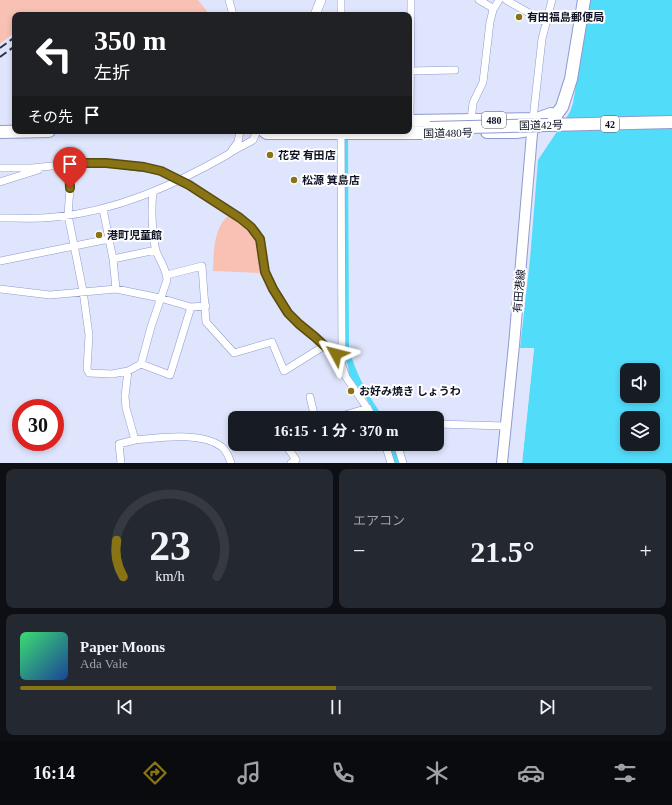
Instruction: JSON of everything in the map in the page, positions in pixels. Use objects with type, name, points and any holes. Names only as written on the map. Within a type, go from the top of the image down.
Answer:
[{"type":"highway","name":"国道480号","points":[[412,123],[472,120],[533,124],[544,123],[556,115],[564,104],[567,93],[584,0]]},
{"type":"highway","name":"国道42号","points":[[412,124],[430,128],[672,122]]},
{"type":"highway","name":"国道480号","points":[[412,133],[516,132],[533,124]]},
{"type":"highway","points":[[0,132],[12,132]]},
{"type":"main road","name":"有田港線","points":[[502,463],[523,251],[533,124]]},
{"type":"street","points":[[228,0],[232,12]]},
{"type":"street","points":[[316,12],[321,0]]},
{"type":"street","points":[[341,0],[341,12]]},
{"type":"street","points":[[410,12],[411,0]]},
{"type":"street","points":[[479,0],[491,7],[493,10]]},
{"type":"street","points":[[474,133],[472,120],[473,103],[484,82],[490,22],[493,10],[499,0]]},
{"type":"street","points":[[506,0],[545,22]]},
{"type":"street","points":[[533,124],[540,46],[545,22],[552,0]]},
{"type":"street","points":[[412,71],[455,70]]},
{"type":"street","points":[[227,154],[236,145],[239,134]]},
{"type":"street","points":[[0,218],[44,218],[103,209],[153,192],[180,180],[254,140],[255,134]]},
{"type":"street","points":[[341,134],[342,365],[345,374],[370,411]]},
{"type":"street","points":[[0,168],[100,163],[144,167],[161,171],[180,180],[240,218],[256,231],[260,242],[265,272],[281,302],[294,320],[331,352],[342,355]]},
{"type":"street","points":[[69,165],[70,188],[68,215],[89,335],[87,369],[89,373],[112,374],[128,372],[141,364],[151,327],[167,280],[167,275],[156,250],[151,212],[153,192]]},
{"type":"street","points":[[0,182],[49,166]]},
{"type":"street","points":[[103,209],[113,259],[116,289]]},
{"type":"street","points":[[0,261],[109,238]]},
{"type":"street","points":[[113,259],[156,250]]},
{"type":"street","points":[[167,275],[202,266],[206,322],[234,353],[272,342],[284,371],[324,346]]},
{"type":"street","points":[[0,289],[50,295],[116,289],[160,298],[191,307],[206,306]]},
{"type":"street","points":[[141,364],[170,375],[191,307]]},
{"type":"street","points":[[128,372],[125,396],[126,408],[135,440]]},
{"type":"street","points":[[310,397],[313,411]]},
{"type":"street","points":[[358,411],[368,408]]},
{"type":"street","points":[[444,424],[505,426]]},
{"type":"street","points":[[121,463],[119,444],[135,440],[176,438],[205,439],[212,441],[222,447],[231,463]]},
{"type":"street","points":[[290,451],[296,460],[291,463]]},
{"type":"street","points":[[387,451],[391,463]]},
{"type":"street","points":[[400,451],[404,463]]},
{"type":"shaded area","points":[[0,0],[198,0],[208,12],[12,12],[12,34],[0,44]]},
{"type":"shaded area","points":[[229,215],[245,226],[253,234],[261,273],[213,271],[214,248],[217,233],[224,220]]},
{"type":"water","points":[[590,0],[672,0],[672,463],[522,463],[534,349],[520,348],[530,259],[538,160],[570,112],[573,103]]},
{"type":"water","points":[[343,134],[348,134],[349,348],[354,365],[365,389],[379,411],[374,411],[349,375],[348,365],[345,358]]},
{"type":"water","points":[[390,451],[398,451],[402,463],[394,463]]},
{"type":"pier","points":[[520,348],[534,348],[522,463],[520,463],[532,350],[520,350]]},
{"type":"railway","points":[[0,48],[12,39]]},
{"type":"railway","points":[[0,57],[12,48]]},
{"type":"place","name":"有田福島郵便局","points":[[519,17]]},
{"type":"place","name":"花安 有田店","points":[[270,155]]},
{"type":"place","name":"松源 箕島店","points":[[294,180]]},
{"type":"place","name":"港町児童館","points":[[99,235]]},
{"type":"place","name":"お好み焼き しょうわ","points":[[351,391]]},
{"type":"route","points":[[70,188],[69,165],[81,163],[106,163],[153,169],[161,171],[189,185],[240,218],[256,231],[260,239],[265,272],[288,313],[331,352],[336,354]]}]
